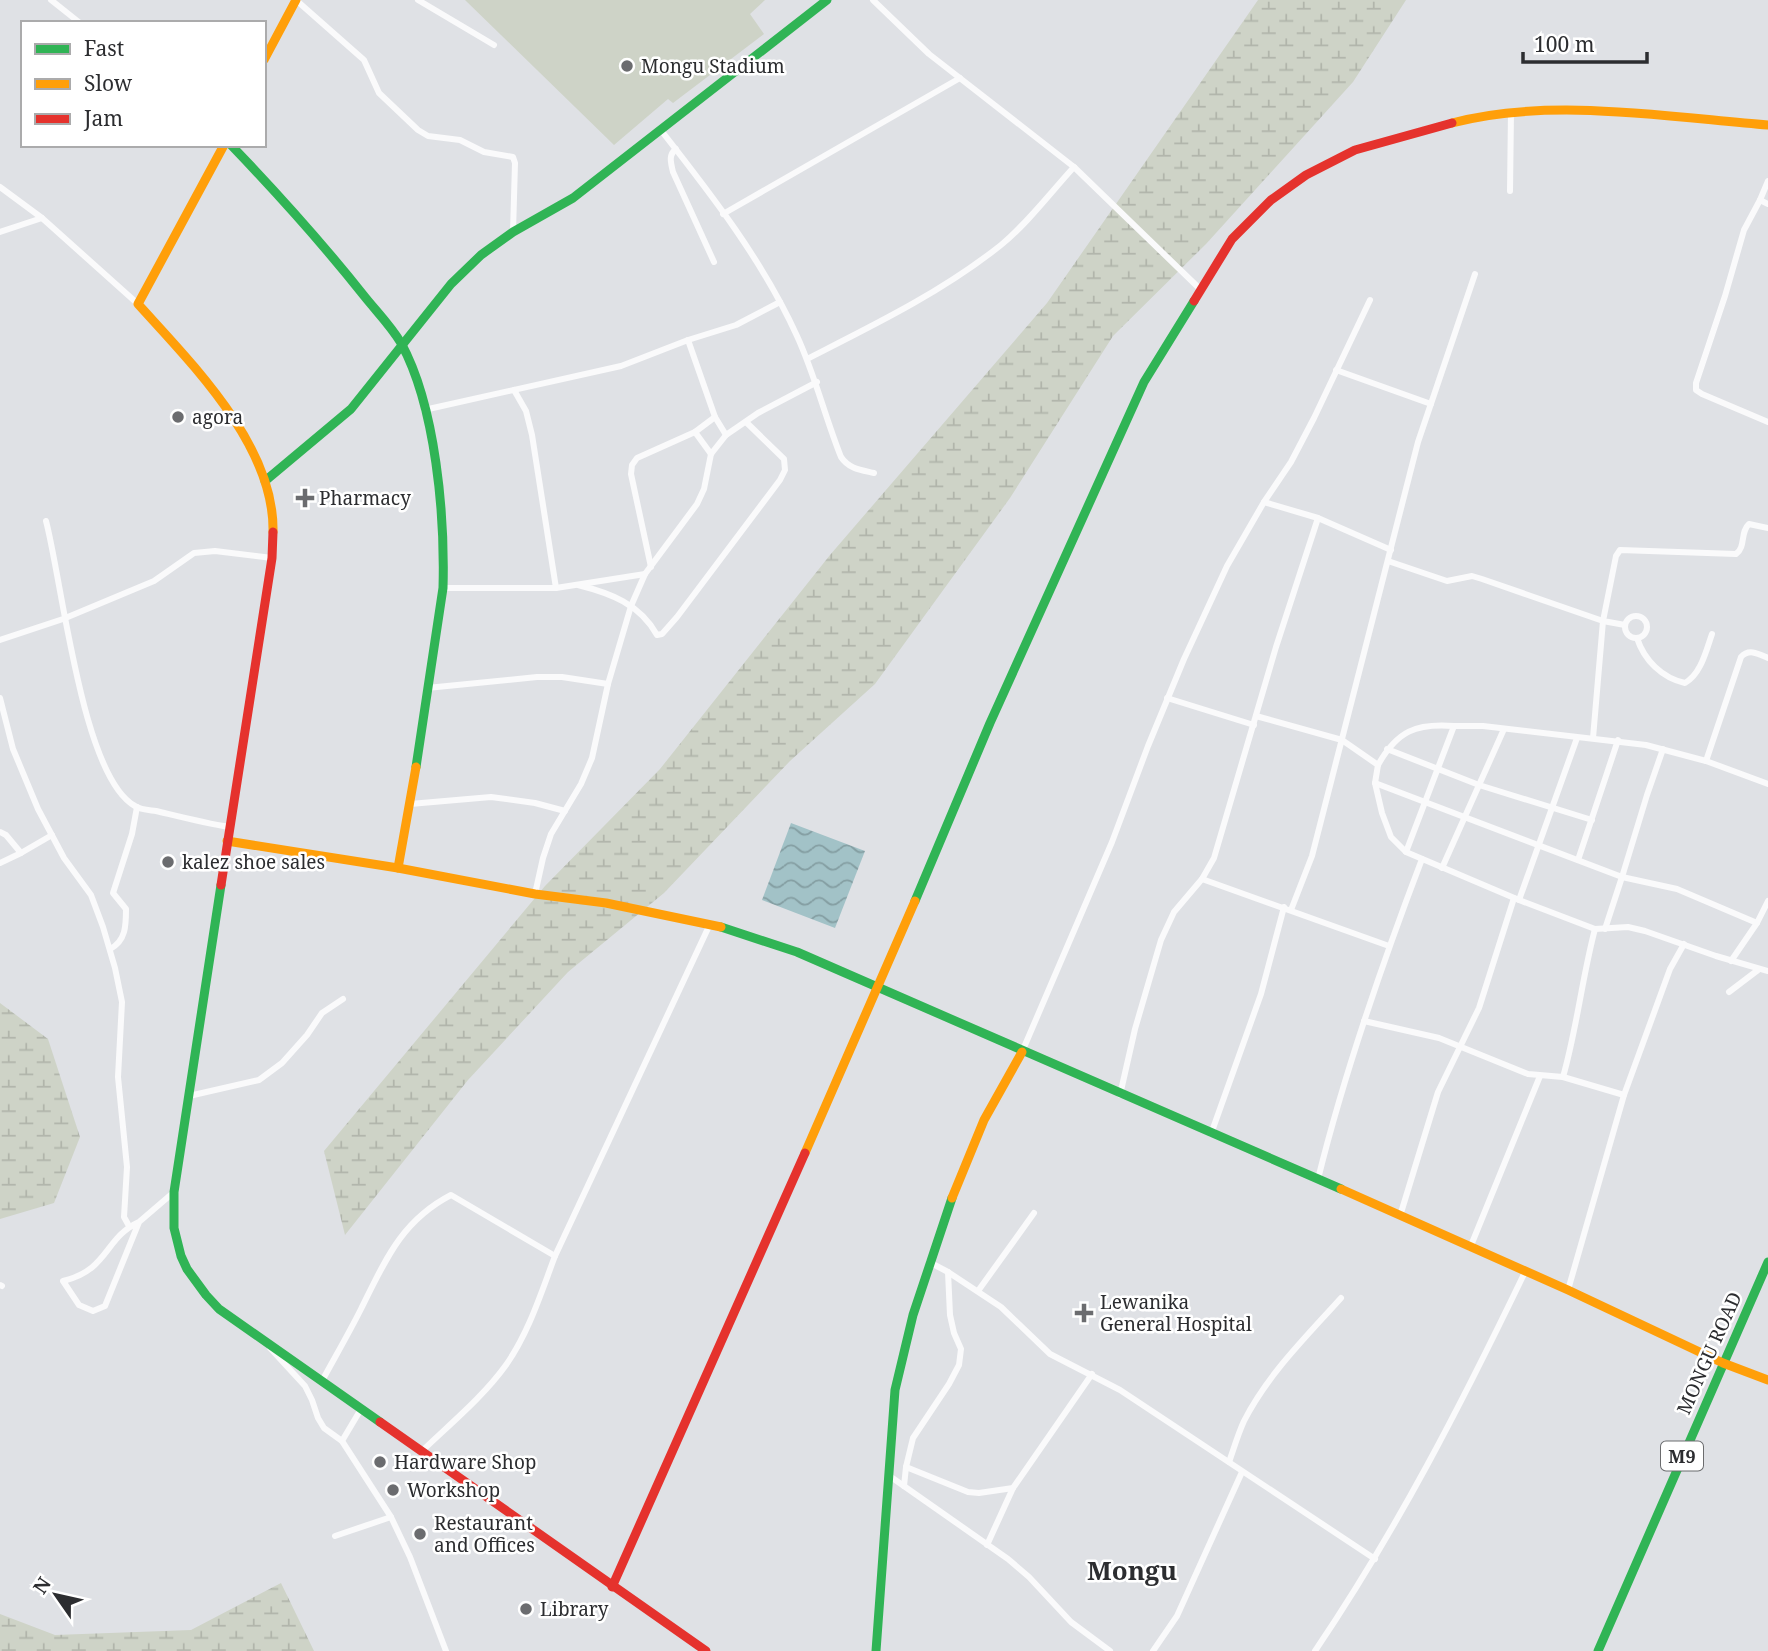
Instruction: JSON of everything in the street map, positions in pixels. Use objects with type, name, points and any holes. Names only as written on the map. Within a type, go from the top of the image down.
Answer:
[{"type":"street","points":[[51,0],[77,21]]},
{"type":"street","points":[[266,56],[296,0],[364,60],[379,93],[418,130],[428,136],[460,140],[484,152],[513,158],[513,232]]},
{"type":"street","points":[[418,0],[494,45]]},
{"type":"street","points":[[265,481],[351,409],[451,284],[481,255],[513,232],[573,198],[827,0]]},
{"type":"street","points":[[873,0],[929,54],[1074,167],[1200,289]]},
{"type":"street","points":[[723,214],[960,78]]},
{"type":"street","points":[[1510,191],[1511,112]]},
{"type":"street","points":[[612,1587],[878,989],[990,723],[1144,382],[1232,239],[1271,200],[1306,175],[1355,150],[1474,117],[1511,112],[1606,112],[1768,125]]},
{"type":"street","points":[[660,129],[723,214],[780,302],[817,383],[841,457],[846,464],[854,468],[874,473]]},
{"type":"street","points":[[138,304],[223,147]]},
{"type":"street","points":[[233,147],[317,237],[403,346],[424,410],[443,511],[443,589],[398,868]]},
{"type":"street","points":[[676,149],[670,159],[673,172],[714,262]]},
{"type":"street","points":[[807,359],[873,326],[958,277],[1003,243],[1074,167]]},
{"type":"street","points":[[1768,181],[1744,230],[1726,296],[1696,383],[1696,390],[1702,394],[1768,422]]},
{"type":"street","points":[[0,187],[42,218],[138,304],[185,356],[223,405],[249,447],[265,481],[274,521],[272,558],[174,1192],[176,1248],[195,1283],[219,1309],[706,1651]]},
{"type":"street","points":[[1760,200],[1768,204]]},
{"type":"street","points":[[0,232],[42,218]]},
{"type":"street","points":[[1212,1134],[1288,908],[1312,856],[1418,442],[1475,274]]},
{"type":"street","points":[[876,1651],[891,1477],[895,1390],[929,1262],[971,1144],[990,1103],[1022,1052],[1112,842],[1167,698],[1227,566],[1291,462],[1370,300]]},
{"type":"street","points":[[424,410],[621,366],[736,325],[780,302]]},
{"type":"street","points":[[688,340],[715,417],[726,435]]},
{"type":"street","points":[[1336,370],[1431,404]]},
{"type":"street","points":[[536,894],[547,846],[592,758],[608,684],[631,606],[645,574],[697,504],[704,489],[711,454],[726,435],[784,399],[817,383]]},
{"type":"street","points":[[514,390],[526,411],[532,435],[556,588]]},
{"type":"street","points":[[651,567],[631,474],[632,464],[645,454],[695,432],[715,417]]},
{"type":"street","points":[[578,586],[608,593],[631,606],[660,636],[677,617],[785,470],[784,459],[746,422]]},
{"type":"street","points":[[695,432],[711,454]]},
{"type":"street","points":[[1264,502],[1318,518],[1391,550]]},
{"type":"street","points":[[1120,1095],[1135,1029],[1161,940],[1174,912],[1202,879],[1214,858],[1276,646],[1318,518]]},
{"type":"street","points":[[46,521],[53,548],[63,619],[92,732],[115,787],[137,807],[229,827]]},
{"type":"street","points":[[1593,738],[1603,621],[1616,556],[1620,550],[1736,554],[1741,548],[1745,527],[1749,524],[1768,528]]},
{"type":"street","points":[[0,640],[63,619],[154,581],[194,553],[215,551],[272,558]]},
{"type":"street","points":[[1388,561],[1447,581],[1472,576],[1603,621],[1625,625]]},
{"type":"street","points":[[443,589],[556,588],[645,574]]},
{"type":"street","points":[[1637,638],[1645,634],[1647,625],[1638,615],[1633,615],[1625,625],[1628,635],[1637,638],[1648,660],[1668,677],[1685,683],[1693,678],[1706,654],[1712,634]]},
{"type":"street","points":[[1706,761],[1741,657],[1752,652],[1768,658]]},
{"type":"street","points":[[426,688],[537,677],[562,677],[608,684]]},
{"type":"street","points":[[0,698],[13,749],[38,809],[64,858],[91,895],[110,949],[122,1002],[118,1077],[127,1167],[124,1217],[129,1226]]},
{"type":"street","points":[[1167,698],[1254,725]]},
{"type":"street","points":[[1256,716],[1342,740],[1378,765]]},
{"type":"street","points":[[1768,784],[1706,761],[1618,740],[1577,738],[1483,726],[1432,724],[1413,729],[1399,737],[1387,749],[1378,765],[1375,783],[1391,837],[1406,852],[1595,929],[1628,928],[1645,931],[1758,970],[1768,971]]},
{"type":"street","points":[[1406,852],[1454,726]]},
{"type":"street","points":[[1442,868],[1504,729]]},
{"type":"street","points":[[1400,1216],[1438,1092],[1479,1008],[1516,899],[1577,738]]},
{"type":"street","points":[[1578,860],[1618,740]]},
{"type":"street","points":[[1387,749],[1479,785],[1592,820]]},
{"type":"street","points":[[1605,929],[1663,750]]},
{"type":"street","points":[[1375,783],[1622,877],[1677,889],[1758,923]]},
{"type":"street","points":[[410,804],[491,797],[535,803],[565,811]]},
{"type":"street","points":[[110,949],[120,941],[124,932],[126,909],[113,893],[132,834],[137,807]]},
{"type":"street","points":[[0,832],[6,835],[21,853]]},
{"type":"street","points":[[0,863],[52,835]]},
{"type":"street","points":[[227,841],[398,868],[536,894],[606,903],[743,933],[797,953],[1318,1179],[1568,1290],[1723,1363],[1768,1380]]},
{"type":"street","points":[[1318,1179],[1338,1099],[1389,946],[1422,859]]},
{"type":"street","points":[[1202,879],[1389,946]]},
{"type":"street","points":[[1731,961],[1758,923],[1768,901]]},
{"type":"street","points":[[422,1451],[497,1376],[522,1338],[537,1306],[555,1255],[710,924]]},
{"type":"street","points":[[1563,1077],[1595,929]]},
{"type":"street","points":[[1568,1290],[1624,1095],[1670,969],[1684,944]]},
{"type":"street","points":[[1729,992],[1758,970]]},
{"type":"street","points":[[189,1096],[247,1084],[266,1076],[295,1048],[322,1013],[343,999]]},
{"type":"street","points":[[1364,1021],[1417,1032],[1520,1071],[1540,1076],[1563,1077],[1624,1095]]},
{"type":"street","points":[[1470,1248],[1540,1076]]},
{"type":"street","points":[[139,1222],[105,1306],[97,1311],[88,1310],[75,1301],[63,1281],[78,1278],[90,1270],[102,1259],[123,1230],[139,1222],[174,1192]]},
{"type":"street","points":[[322,1381],[385,1259],[419,1215],[435,1203],[451,1195],[555,1255]]},
{"type":"street","points":[[978,1291],[1034,1213]]},
{"type":"street","points":[[929,1262],[1001,1307],[1050,1354],[1120,1390],[1375,1559]]},
{"type":"street","name":"MONGU ROAD","points":[[1598,1651],[1768,1262]]},
{"type":"street","points":[[904,1486],[913,1438],[949,1384],[961,1355],[950,1315],[948,1272]]},
{"type":"street","points":[[1315,1651],[1375,1559],[1442,1439],[1525,1272]]},
{"type":"street","points":[[1230,1462],[1243,1424],[1255,1402],[1291,1352],[1341,1298]]},
{"type":"street","points":[[264,1342],[305,1386],[324,1428],[342,1441],[391,1517],[410,1557],[446,1651]]},
{"type":"street","points":[[987,1545],[1013,1488],[1092,1374]]},
{"type":"street","points":[[342,1441],[361,1409]]},
{"type":"street","points":[[906,1467],[968,1492],[1013,1488]]},
{"type":"street","points":[[1143,1651],[1154,1649],[1177,1616],[1242,1472]]},
{"type":"street","points":[[891,1477],[1029,1577],[1071,1622],[1110,1651]]},
{"type":"street","points":[[335,1536],[391,1517]]},
{"type":"green space","name":"Mongu Stadium","points":[[465,0],[765,0],[750,14],[764,34],[673,103],[668,99],[614,145]]},
{"type":"green space","points":[[1258,0],[1406,0],[1353,82],[1206,244],[1113,336],[1010,498],[875,684],[790,761],[664,893],[568,972],[468,1080],[345,1235],[324,1151],[545,886],[660,769],[830,555],[1047,303]]},
{"type":"green space","points":[[0,1003],[48,1039],[80,1137],[54,1203],[0,1219]]},
{"type":"green space","points":[[281,1583],[314,1651],[0,1651],[0,1614],[55,1635],[191,1630]]},
{"type":"water","points":[[791,823],[865,851],[835,928],[762,900]]},
{"type":"traffic: fast","points":[[265,481],[351,409],[451,284],[481,255],[513,232],[573,198],[827,0]]},
{"type":"traffic: fast","points":[[233,147],[317,239],[393,331],[413,369],[423,398],[440,496],[443,588],[416,767]]},
{"type":"traffic: fast","points":[[915,901],[990,723],[1144,382],[1194,301]]},
{"type":"traffic: fast","points":[[221,885],[174,1192],[174,1228],[181,1256],[187,1269],[219,1309],[380,1422]]},
{"type":"traffic: fast","points":[[721,927],[797,952],[1341,1189]]},
{"type":"traffic: fast","points":[[876,1651],[895,1390],[913,1315],[952,1198]]},
{"type":"traffic: fast","points":[[1598,1651],[1768,1262]]},
{"type":"traffic: slow","points":[[266,56],[296,0]]},
{"type":"traffic: slow","points":[[1452,123],[1489,115],[1568,110],[1650,114],[1768,125]]},
{"type":"traffic: slow","points":[[223,147],[138,304],[205,380],[227,408],[245,438],[260,469],[270,500],[273,532]]},
{"type":"traffic: slow","points":[[398,868],[416,767]]},
{"type":"traffic: slow","points":[[227,841],[398,868],[535,894],[606,903],[721,927]]},
{"type":"traffic: slow","points":[[805,1153],[915,901]]},
{"type":"traffic: slow","points":[[952,1198],[984,1120],[1022,1052]]},
{"type":"traffic: slow","points":[[1341,1189],[1568,1290],[1723,1363],[1768,1380]]},
{"type":"traffic: jam","points":[[1194,301],[1232,239],[1271,200],[1306,175],[1355,150],[1452,123]]},
{"type":"traffic: jam","points":[[221,885],[272,558],[273,532]]},
{"type":"traffic: jam","points":[[612,1587],[805,1153]]},
{"type":"traffic: jam","points":[[380,1422],[706,1651]]},
{"type":"place","name":"Mongu Stadium","points":[[627,66]]},
{"type":"place","name":"agora","points":[[178,417]]},
{"type":"place","name":"Pharmacy","points":[[305,498]]},
{"type":"place","name":"kalez shoe sales","points":[[168,862]]},
{"type":"place","name":"Lewanika General Hospital","points":[[1084,1313]]},
{"type":"place","name":"Hardware Shop","points":[[380,1462]]},
{"type":"place","name":"Workshop","points":[[393,1490]]},
{"type":"place","name":"Restaurant and Offices","points":[[420,1534]]},
{"type":"place","name":"Library","points":[[526,1609]]},
{"type":"district","name":"Mongu","points":[[1132,1570]]}]
